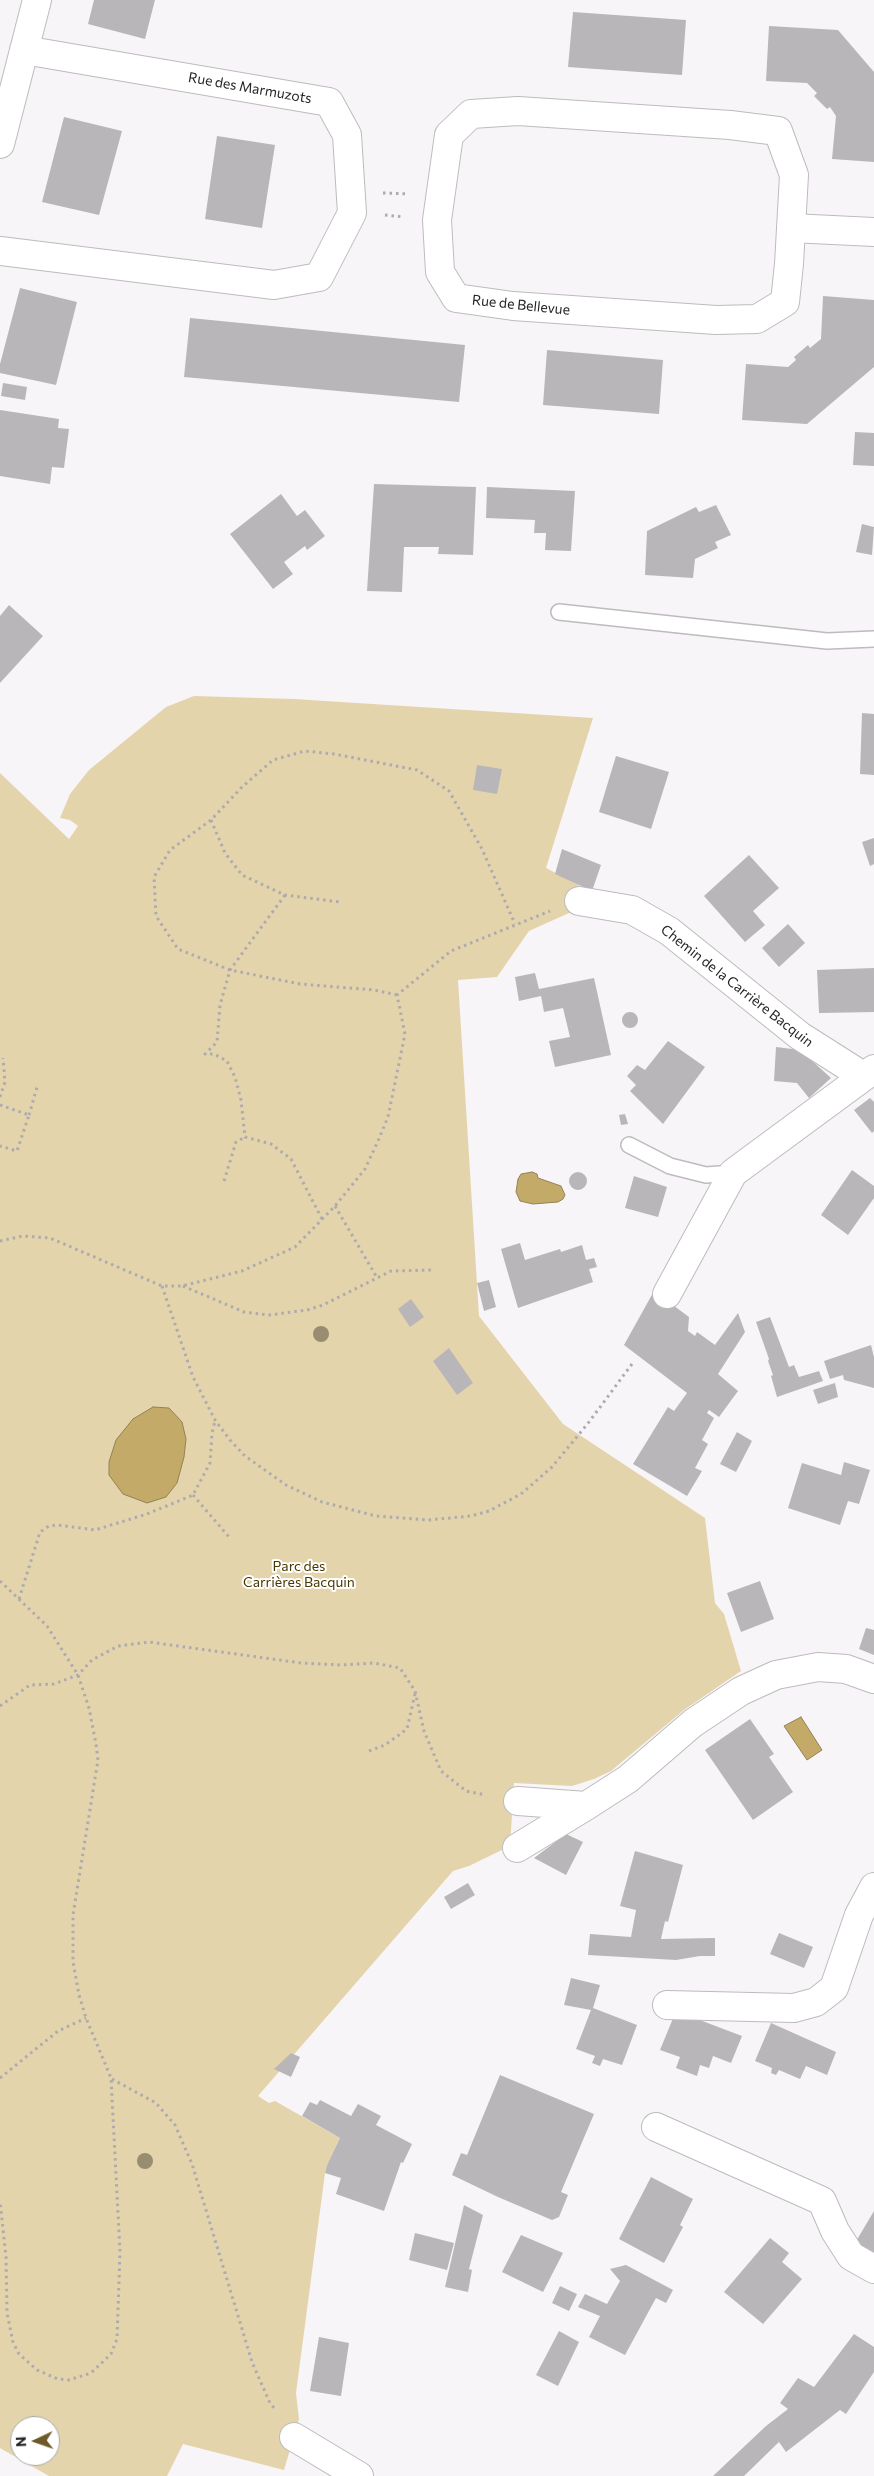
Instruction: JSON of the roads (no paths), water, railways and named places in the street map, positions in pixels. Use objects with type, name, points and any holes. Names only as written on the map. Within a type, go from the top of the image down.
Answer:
[{"type":"street","points":[[0,144],[37,0]]},
{"type":"street","name":"Rue des Marmuzots","points":[[0,251],[274,285],[319,277],[352,202],[347,136],[329,102],[24,50]]},
{"type":"street","name":"Rue de Bellevue","points":[[518,111],[730,125],[778,131],[794,175],[790,228],[785,302],[757,319],[716,320],[513,306],[456,298],[440,272],[439,208],[449,135],[471,114],[518,111]]},
{"type":"street","points":[[790,228],[874,232]]},
{"type":"street","name":"Chemin de la Carrière Bacquin","points":[[579,900],[632,910],[669,931],[800,1036],[868,1072],[733,1173],[667,1294]]},
{"type":"street","points":[[517,1848],[628,1780],[694,1723],[741,1691],[776,1675],[818,1667],[846,1669],[874,1679]]},
{"type":"street","points":[[518,1801],[586,1806]]},
{"type":"street","points":[[666,2005],[794,2008],[816,2002],[834,1988],[859,1914],[874,1886]]},
{"type":"street","points":[[656,2127],[822,2201],[835,2231],[851,2256],[874,2270]]},
{"type":"street","points":[[294,2437],[359,2476]]},
{"type":"lane","points":[[559,612],[827,641],[874,639]]},
{"type":"lane","points":[[629,1145],[670,1166],[706,1174],[733,1173]]},
{"type":"park label","name":"Parc des Carrières Bacquin","points":[[299,1574]]}]
